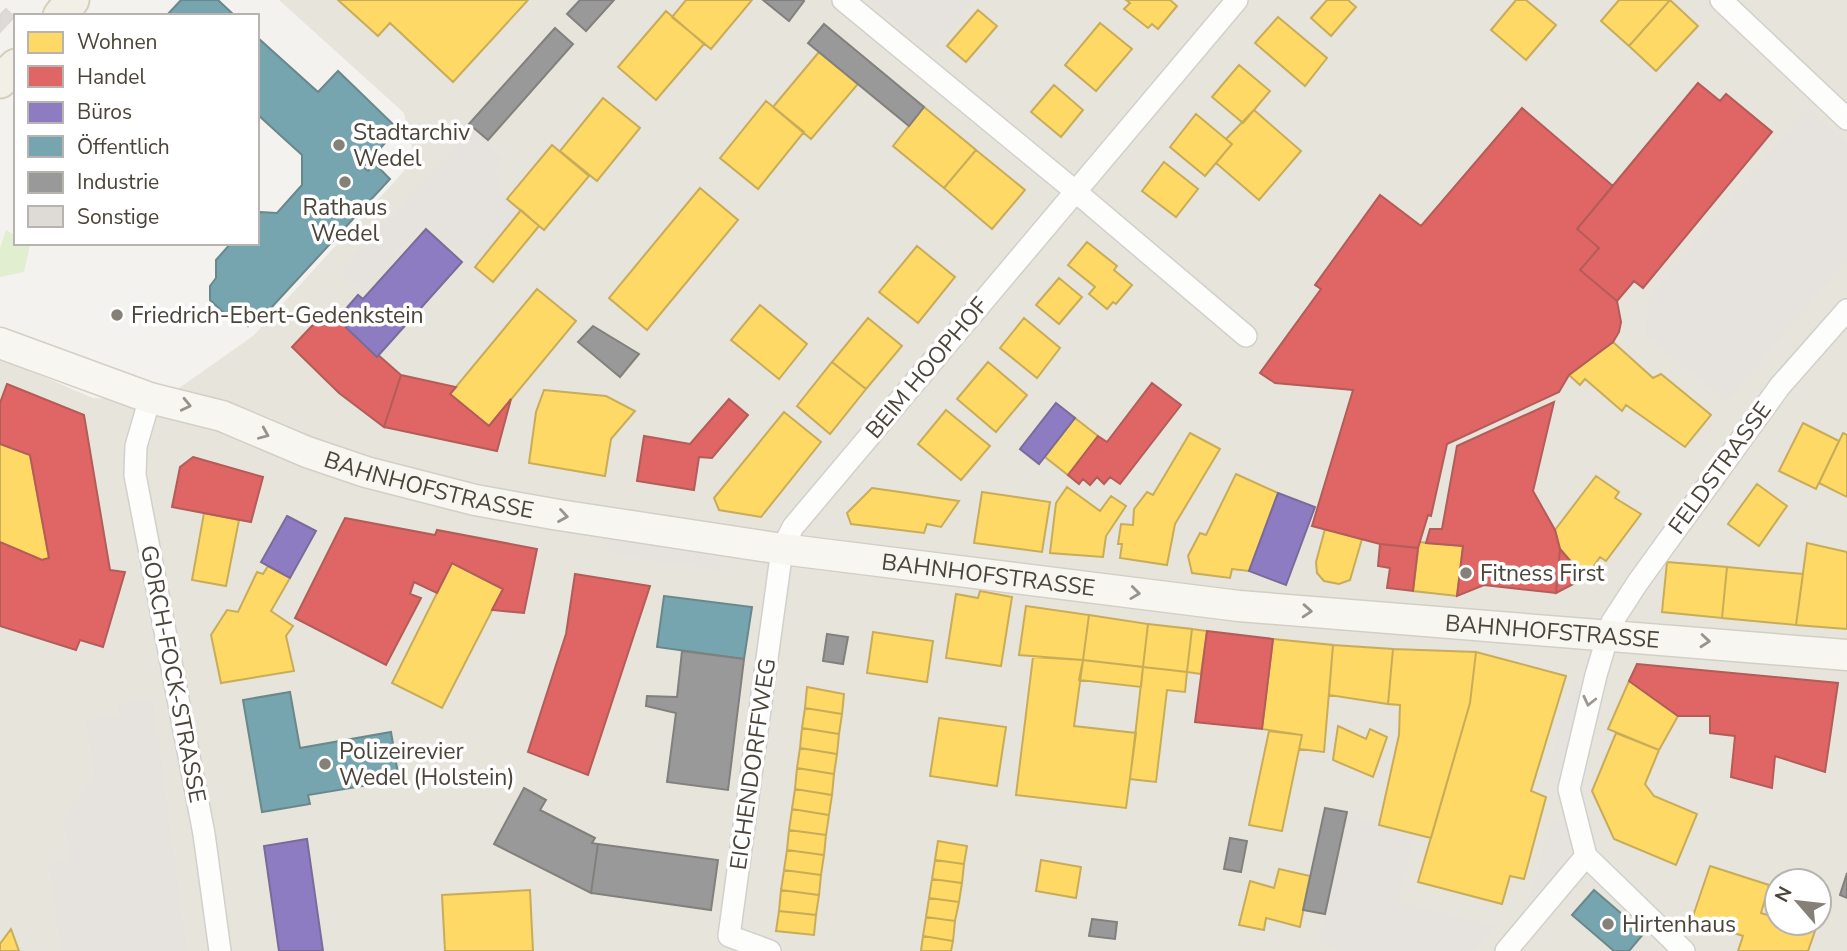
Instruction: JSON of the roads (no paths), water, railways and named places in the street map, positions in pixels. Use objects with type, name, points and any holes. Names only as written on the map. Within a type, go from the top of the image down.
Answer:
[{"type":"main road","points":[[0,81],[14,68]]},
{"type":"street","points":[[843,0],[1246,336]]},
{"type":"street","name":"BEIM HOOPHOF","points":[[782,549],[793,527],[1237,0]]},
{"type":"street","points":[[1721,0],[1847,119]]},
{"type":"street","name":"FELDSTRASSE","points":[[1586,856],[1569,789],[1606,635],[1638,582],[1757,416],[1847,310]]},
{"type":"street","name":"BAHNHOFSTRASSE","points":[[0,343],[150,398],[222,416],[307,452],[366,472],[475,500],[782,549],[1239,606],[1847,655]]},
{"type":"street","name":"GORCH-FOCK-STRASSE","points":[[150,398],[136,446],[135,475],[204,834],[220,951]]},
{"type":"street","name":"EICHENDORFFWEG","points":[[770,951],[729,936],[782,549]]},
{"type":"street","points":[[1506,951],[1586,856],[1684,951]]},
{"type":"place","name":"Stadtarchiv Wedel","points":[[339,145]]},
{"type":"place","name":"Rathaus Wedel","points":[[345,182]]},
{"type":"place","name":"Friedrich-Ebert-Gedenkstein","points":[[117,315]]},
{"type":"place","name":"Fitness First","points":[[1466,573]]},
{"type":"place","name":"Polizeirevier Wedel (Holstein)","points":[[325,764]]},
{"type":"place","name":"Hirtenhaus","points":[[1608,924]]}]
